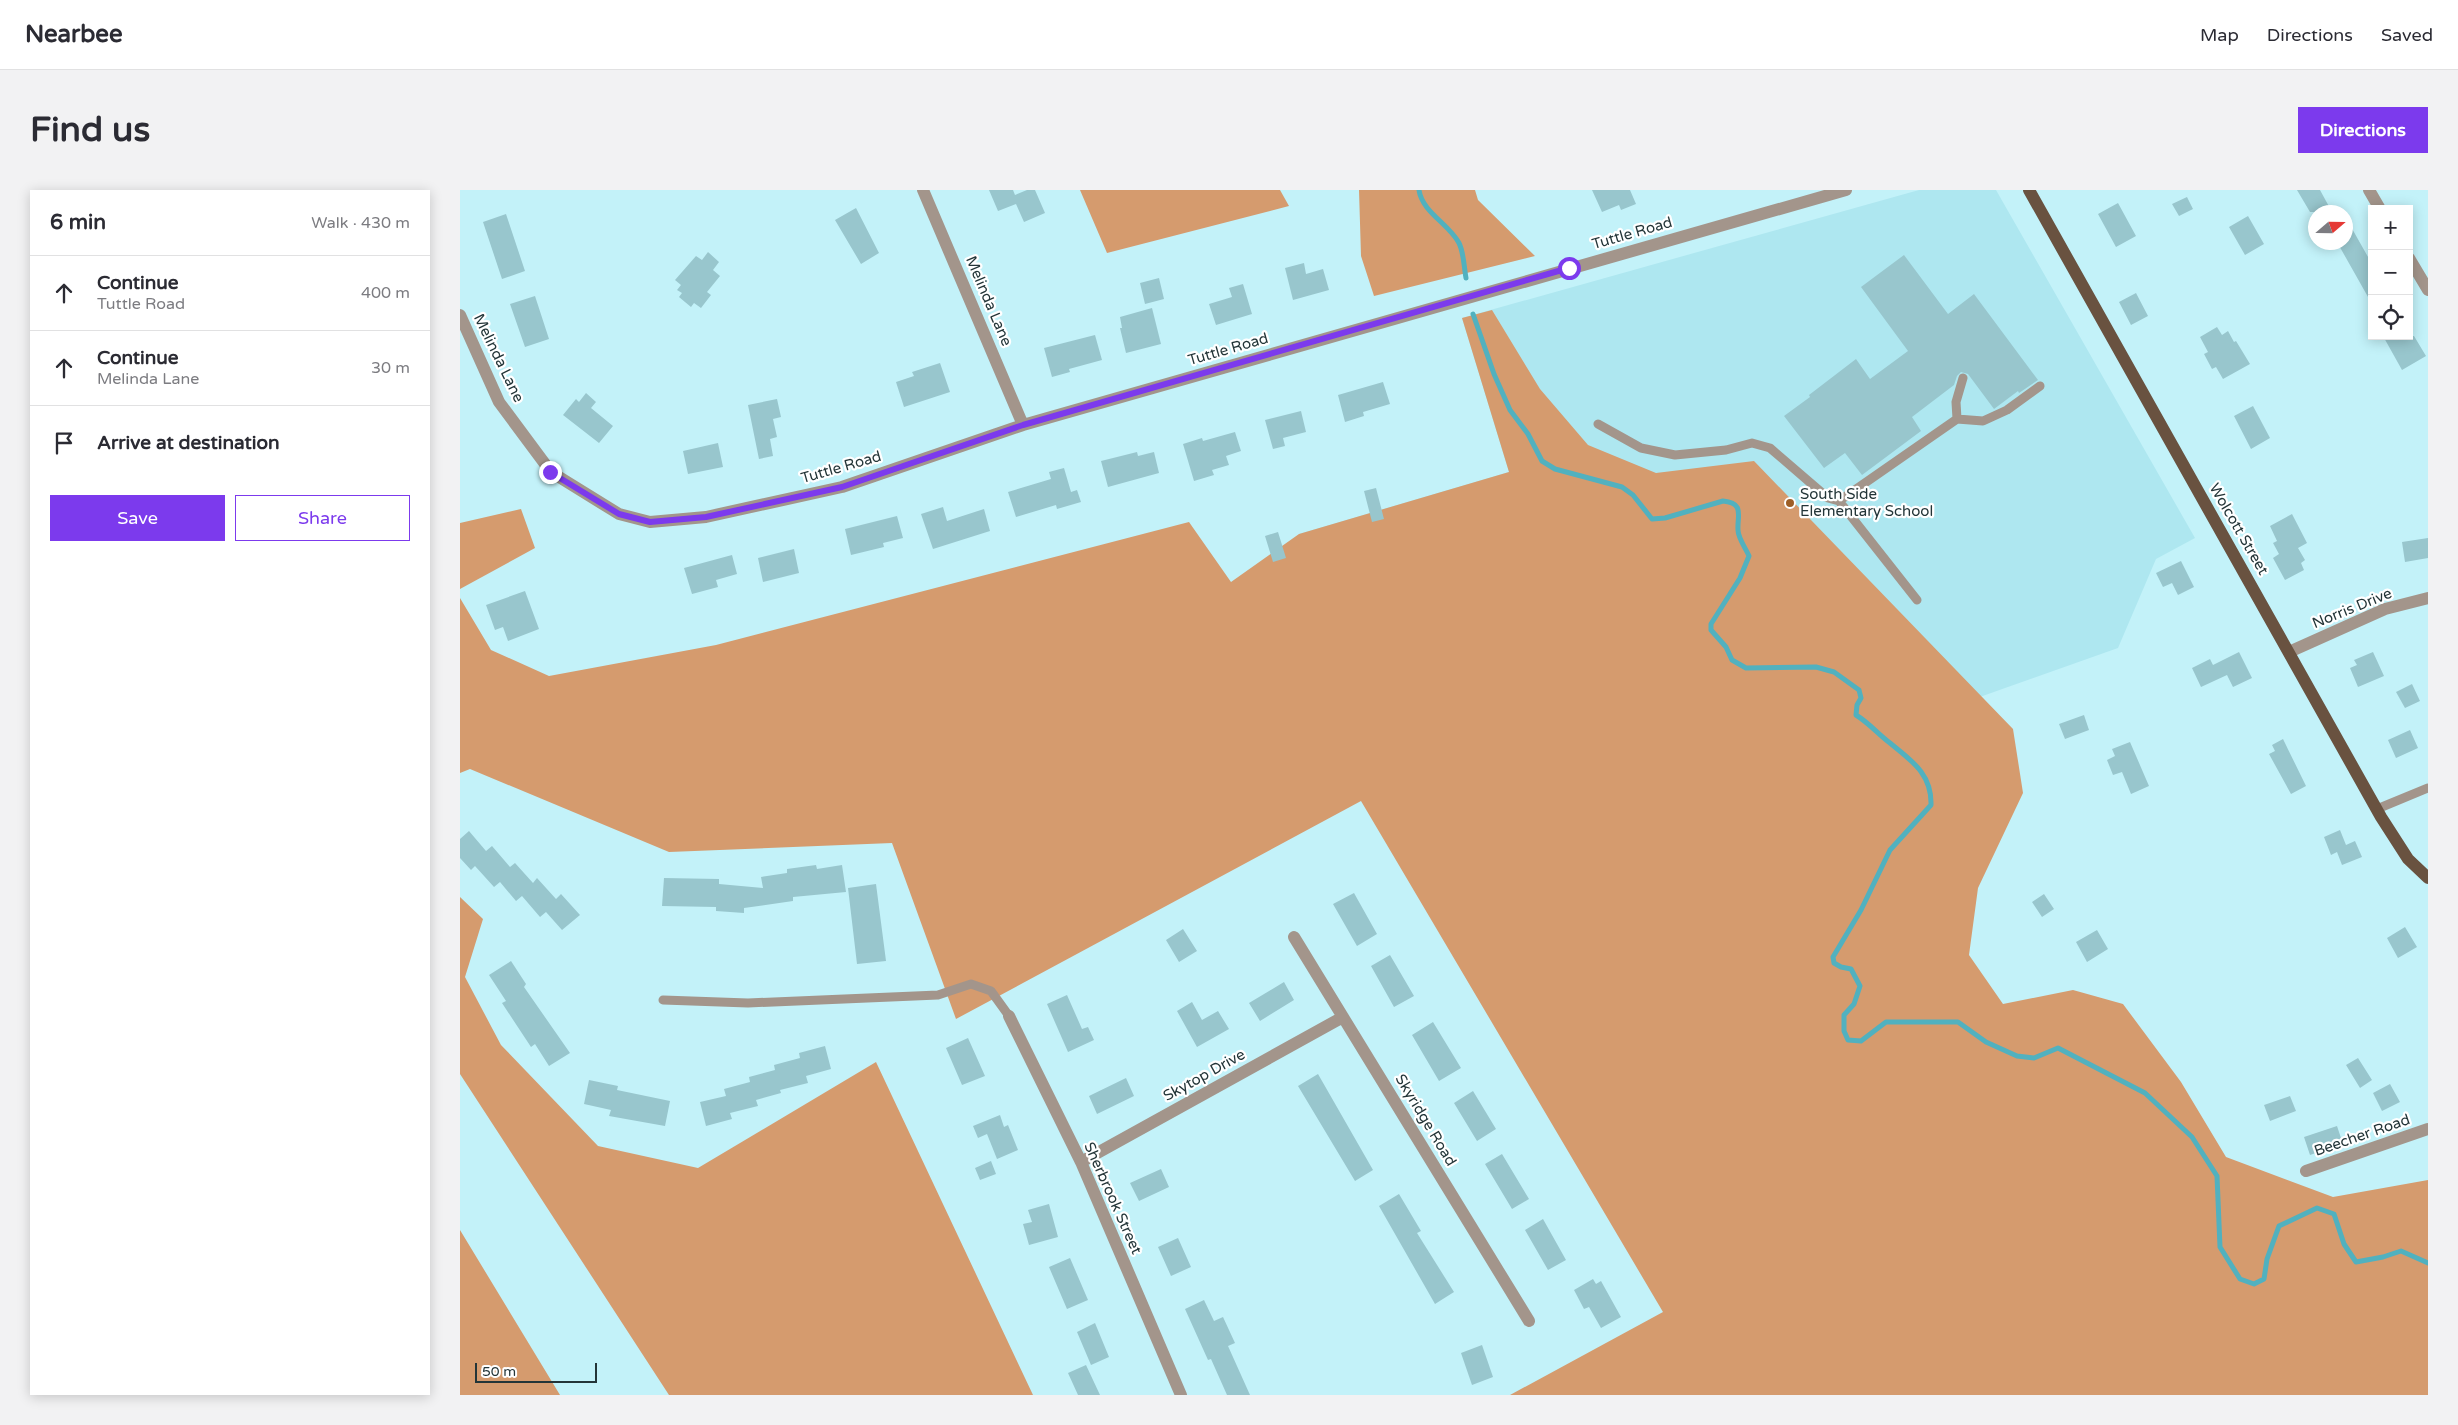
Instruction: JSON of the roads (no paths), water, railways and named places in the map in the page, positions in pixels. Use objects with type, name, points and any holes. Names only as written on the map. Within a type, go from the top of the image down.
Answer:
[{"type":"main road","name":"Wolcott Street","points":[[2029,190],[2377,809],[2408,859],[2428,878]]},
{"type":"street","name":"Melinda Lane","points":[[923,190],[1023,425]]},
{"type":"street","name":"Tuttle Road","points":[[619,514],[650,522],[706,517],[842,487],[1023,425],[1846,190]]},
{"type":"street","points":[[2369,190],[2378,205]]},
{"type":"street","points":[[2413,265],[2428,290]]},
{"type":"street","name":"Melinda Lane","points":[[460,315],[499,402],[550,472],[619,514]]},
{"type":"street","name":"Norris Drive","points":[[2289,652],[2385,609],[2428,598]]},
{"type":"street","name":"Skyridge Road","points":[[1294,937],[1529,1321]]},
{"type":"street","name":"Sherbrook Street","points":[[1009,1016],[1081,1162],[1181,1395]]},
{"type":"street","name":"Skytop Drive","points":[[1081,1162],[1343,1017]]},
{"type":"street","name":"Beecher Road","points":[[2306,1171],[2428,1130]]},
{"type":"lane","points":[[1957,419],[1956,402],[1963,378]]},
{"type":"lane","points":[[1839,501],[1957,419],[1983,421],[2007,410],[2040,386]]},
{"type":"lane","points":[[1598,424],[1641,448],[1675,455],[1726,450],[1752,443],[1770,448],[1828,498],[1839,501],[1918,600]]},
{"type":"lane","points":[[2377,809],[2428,788]]},
{"type":"lane","points":[[663,1000],[748,1003],[938,996],[970,984],[992,991],[1009,1016]]},
{"type":"waterway","points":[[1419,190],[1425,205],[1455,236],[1459,243],[1466,278]]},
{"type":"waterway","points":[[1473,314],[1494,374],[1510,410],[1528,434],[1542,461],[1555,469],[1622,487],[1633,495],[1652,519],[1665,518],[1723,501],[1730,502],[1737,507],[1739,515],[1738,533],[1749,556],[1740,578],[1711,624],[1711,630],[1726,647],[1732,660],[1746,668],[1816,667],[1834,672],[1859,690],[1861,698],[1857,705],[1856,715],[1913,762],[1924,777],[1928,785],[1931,805],[1890,850],[1861,910],[1833,957],[1834,963],[1851,969],[1860,986],[1854,1004],[1844,1015],[1844,1031],[1848,1040],[1861,1041],[1886,1022],[1958,1022],[1986,1042],[2017,1056],[2034,1058],[2058,1048],[2145,1093],[2192,1137],[2217,1176],[2220,1247],[2240,1279],[2254,1284],[2264,1279],[2267,1259],[2279,1226],[2317,1208],[2334,1214],[2344,1244],[2356,1262],[2383,1257],[2401,1251],[2428,1263]]},
{"type":"place","name":"South Side Elementary School","points":[[1790,503]]}]
